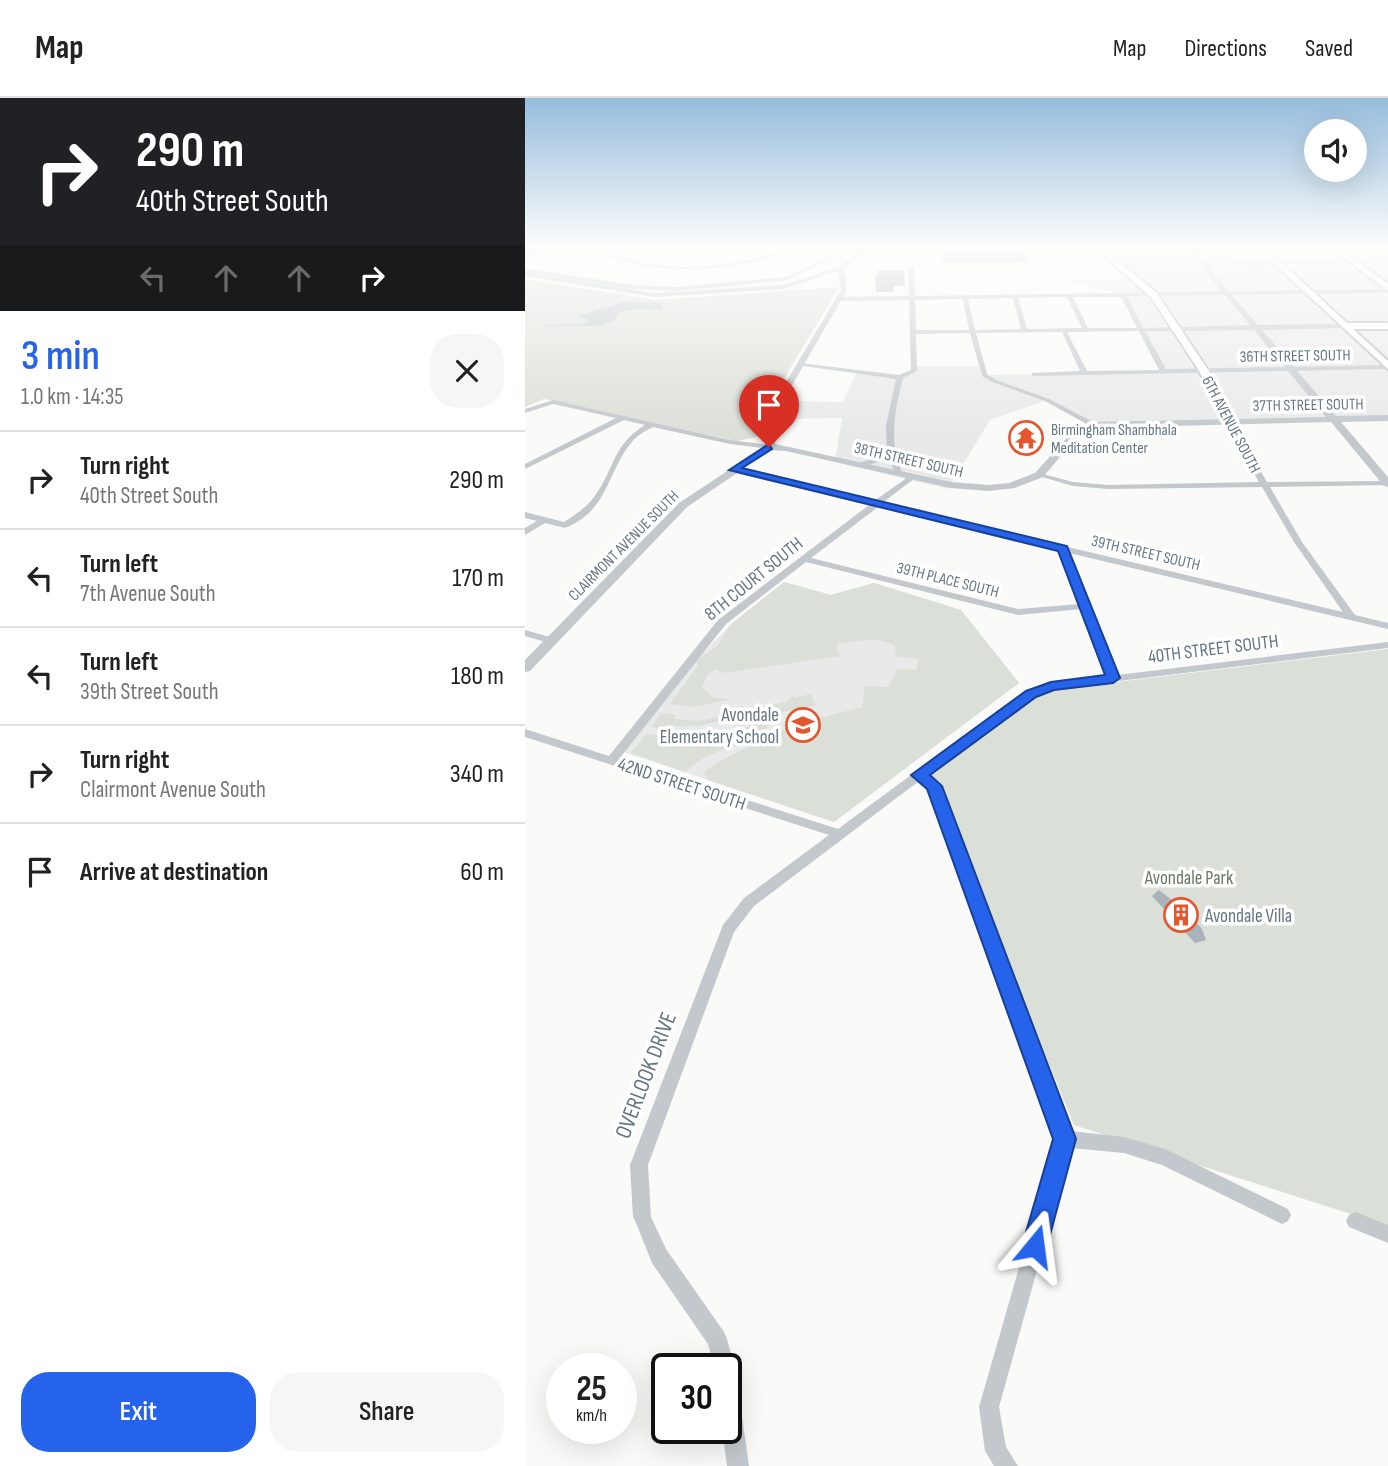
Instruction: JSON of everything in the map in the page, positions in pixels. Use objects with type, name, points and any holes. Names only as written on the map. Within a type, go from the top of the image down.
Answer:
[{"type":"main road","name":"6TH AVENUE SOUTH","points":[[1165,310],[1204,371],[1227,421]]},
{"type":"main road","points":[[1329,310],[1388,366]]},
{"type":"main road","points":[[1347,326],[1388,326]]},
{"type":"street","points":[[769,447],[783,394],[833,310]]},
{"type":"street","points":[[800,365],[899,377],[914,371],[912,310]]},
{"type":"street","points":[[967,310],[984,375],[993,381],[1047,400],[1092,425]]},
{"type":"street","points":[[1019,310],[1025,331]]},
{"type":"street","points":[[1076,310],[1086,330]]},
{"type":"street","points":[[1130,310],[1164,372]]},
{"type":"street","points":[[1242,310],[1388,483]]},
{"type":"street","points":[[912,332],[1347,326]]},
{"type":"street","points":[[1064,331],[1084,372]]},
{"type":"street","name":"36TH STREET SOUTH","points":[[1034,374],[1388,366]]},
{"type":"street","points":[[898,472],[889,455],[892,408],[899,377]]},
{"type":"street","name":"38TH STREET SOUTH","points":[[525,411],[553,402],[951,485],[989,488],[1011,486],[1039,475]]},
{"type":"street","points":[[525,467],[623,418]]},
{"type":"street","name":"37TH STREET SOUTH","points":[[1092,425],[1388,418]]},
{"type":"street","name":"6TH AVENUE SOUTH","points":[[1227,421],[1298,542],[1352,618]]},
{"type":"street","points":[[525,515],[565,525],[592,505],[607,486],[627,444],[652,424]]},
{"type":"street","points":[[1092,425],[1074,435],[1039,475],[1073,484],[1108,487],[1388,483]]},
{"type":"street","name":"CLAIRMONT AVENUE SOUTH","points":[[525,668],[548,640],[683,505],[769,447]]},
{"type":"street","points":[[863,465],[889,455]]},
{"type":"street","name":"39TH STREET SOUTH","points":[[734,470],[1388,626]]},
{"type":"street","name":"8TH COURT SOUTH","points":[[612,760],[717,627],[911,477]]},
{"type":"street","points":[[525,532],[543,521]]},
{"type":"street","points":[[1063,548],[1113,678]]},
{"type":"street","name":"39TH PLACE SOUTH","points":[[804,559],[1018,612],[1087,606]]},
{"type":"street","points":[[525,633],[548,640]]},
{"type":"street","name":"40TH STREET SOUTH","points":[[839,834],[1031,694],[1051,686],[1388,645]]},
{"type":"street","name":"42ND STREET SOUTH","points":[[525,733],[839,834]]},
{"type":"street","points":[[919,775],[934,786],[1065,1139],[989,1407],[996,1451],[1007,1466]]},
{"type":"street","name":"OVERLOOK DRIVE","points":[[720,1353],[716,1339],[659,1256],[642,1217],[639,1165],[728,929],[749,902],[839,834]]},
{"type":"street","points":[[1065,1139],[1124,1145],[1165,1158],[1282,1216]]},
{"type":"street","points":[[1355,1221],[1388,1234]]},
{"type":"street","name":"OVERLOOK DRIVE","points":[[735,1444],[738,1466]]},
{"type":"shaded area","points":[[598,310],[632,310],[619,313],[615,320],[599,326],[534,326],[584,324],[589,321],[578,316]]},
{"type":"shaded area","points":[[1130,310],[1388,310],[1388,419],[1095,427],[1045,401],[990,420],[948,489],[835,462],[842,418],[784,419],[789,401],[843,402],[857,371],[899,376],[918,366],[979,366],[981,375],[1166,373]]},
{"type":"shaded area","name":"Avondale Elementary School","points":[[784,582],[831,595],[874,583],[961,610],[1019,683],[834,822],[621,751],[694,662],[730,625]]},
{"type":"green space","points":[[825,310],[776,392],[761,436],[737,441],[544,399],[525,407],[525,311]]},
{"type":"green space","name":"Avondale Elementary School","points":[[784,582],[831,595],[874,583],[961,610],[1019,683],[834,822],[708,780],[704,773],[716,763],[790,726],[862,707],[865,686],[889,687],[897,669],[916,670],[918,659],[896,656],[895,646],[888,643],[874,640],[836,644],[840,656],[725,673],[716,669],[707,675],[702,688],[714,698],[732,699],[695,707],[670,704],[699,664],[694,662],[717,646],[730,625]]},
{"type":"green space","name":"Avondale Park","points":[[1388,649],[1388,1226],[1074,1125],[931,774],[1021,704],[1051,690]]},
{"type":"green space","points":[[811,694],[816,705],[784,712],[757,737],[704,757],[685,772],[631,753],[646,734],[660,736],[658,741],[681,743],[730,737],[750,725],[763,707],[786,702],[793,695],[794,698]]},
{"type":"green space","points":[[749,706],[746,715],[698,726],[672,726],[666,730],[651,727],[661,713],[676,715],[674,719],[699,721],[747,711]]},
{"type":"building","name":"Avondale Villa","points":[[1159,890],[1173,901],[1184,902],[1184,909],[1202,929],[1206,940],[1195,943],[1152,896]]},
{"type":"place","name":"Birmingham Shambhala Meditation Center","points":[[1026,438]]},
{"type":"place","name":"Avondale Elementary School","points":[[803,725]]},
{"type":"place","name":"Avondale Villa","points":[[1181,915]]},
{"type":"route","points":[[769,447],[734,470],[1063,548],[1113,678],[1051,686],[1031,694],[919,775],[934,786],[1065,1139],[1035,1246]]}]
